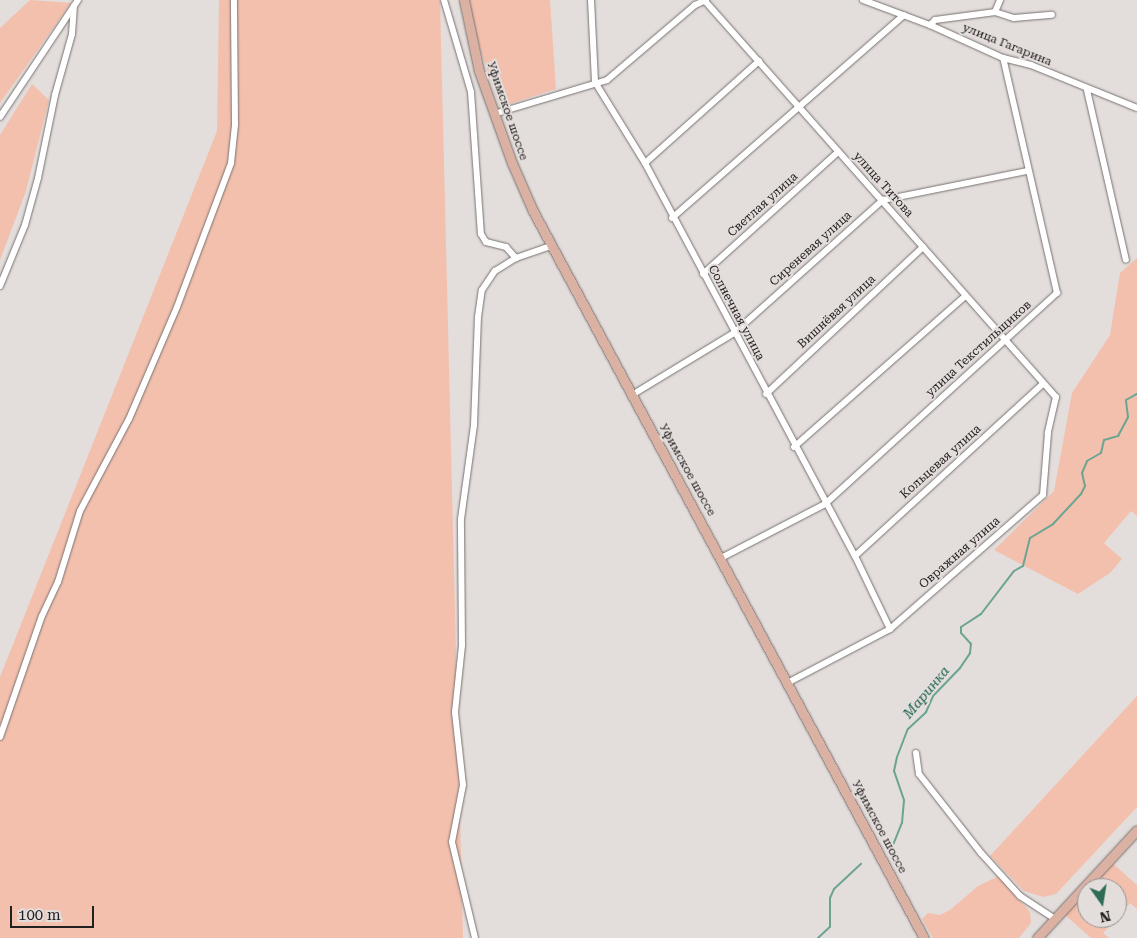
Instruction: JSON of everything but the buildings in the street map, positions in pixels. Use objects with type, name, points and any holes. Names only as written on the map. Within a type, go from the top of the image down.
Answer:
[{"type":"main road","name":"Уфимское шоссе","points":[[464,0],[479,71],[494,114],[512,163],[551,246],[721,558],[924,938]]},
{"type":"main road","points":[[1037,938],[1137,830]]},
{"type":"street","points":[[0,737],[42,616],[58,582],[80,512],[129,419],[177,307],[231,164],[235,124],[234,0]]},
{"type":"street","points":[[444,0],[471,92],[481,234],[486,242],[506,247],[516,258]]},
{"type":"street","name":"Солнечная улица","points":[[591,0],[595,82],[645,163],[672,218],[794,447],[855,556],[890,629]]},
{"type":"street","name":"улица Гагарина","points":[[863,0],[930,25],[1003,58],[1031,65],[1087,90]]},
{"type":"street","points":[[995,12],[1000,0]]},
{"type":"street","points":[[494,114],[595,82],[607,80],[693,2],[706,1]]},
{"type":"street","name":"улица Титова","points":[[706,1],[801,107],[838,152],[883,200],[965,296],[1006,339],[1043,384]]},
{"type":"street","points":[[0,117],[76,3]]},
{"type":"street","points":[[0,286],[32,201],[72,34],[76,3]]},
{"type":"street","points":[[930,25],[935,20],[995,12],[1014,18],[1052,15]]},
{"type":"street","points":[[672,218],[904,16]]},
{"type":"street","name":"улица Текстильщиков","points":[[721,558],[825,504],[1056,293],[1003,58]]},
{"type":"street","points":[[645,163],[759,62]]},
{"type":"street","points":[[1087,90],[1137,108]]},
{"type":"street","points":[[1087,90],[1126,260]]},
{"type":"street","name":"Светлая улица","points":[[703,274],[838,152]]},
{"type":"street","points":[[883,200],[1027,171]]},
{"type":"street","name":"Сиреневая улица","points":[[632,394],[734,333],[883,200]]},
{"type":"street","points":[[475,938],[452,842],[463,785],[455,712],[462,646],[461,519],[474,425],[482,290],[495,271],[516,258],[551,246]]},
{"type":"street","name":"Вишнёвая улица","points":[[766,394],[924,247]]},
{"type":"street","points":[[794,447],[965,296]]},
{"type":"street","name":"Кольцевая улица","points":[[855,556],[1043,384]]},
{"type":"street","name":"Овражная улица","points":[[787,683],[890,629],[1043,496],[1048,433],[1056,397],[1043,384]]},
{"type":"street","points":[[916,753],[919,774],[981,854],[1020,896],[1055,919]]},
{"type":"shaded area","points":[[30,0],[71,3],[0,103],[0,28]]},
{"type":"shaded area","points":[[219,0],[440,0],[463,938],[0,938],[0,677],[217,131]]},
{"type":"shaded area","points":[[469,0],[550,0],[556,89],[500,107],[473,28]]},
{"type":"shaded area","points":[[32,84],[49,100],[26,191],[0,260],[0,135]]},
{"type":"shaded area","points":[[1137,258],[1137,516],[1131,511],[1104,543],[1122,559],[1110,573],[1078,594],[994,550],[1054,491],[1072,393],[1110,335],[1120,273]]},
{"type":"shaded area","points":[[1137,696],[1137,807],[1056,894],[1043,897],[1024,891],[990,856]]},
{"type":"shaded area","points":[[1111,862],[1137,885],[1137,909],[1130,903],[1127,906],[1127,878],[1096,878]]},
{"type":"shaded area","points":[[999,876],[1030,912],[1031,923],[1019,938],[933,938],[922,919],[928,913],[940,915],[950,910],[978,886]]},
{"type":"shaded area","points":[[1077,899],[1077,926],[1064,914]]},
{"type":"shaded area","points":[[1080,928],[1108,928],[1103,933],[1109,938],[1091,938]]},
{"type":"waterway","name":"Маринка","points":[[893,845],[902,823],[904,800],[894,771],[897,757],[908,729],[926,712],[933,696],[960,668],[970,653],[971,644],[961,633],[961,627],[981,614],[1014,571],[1023,566],[1030,538],[1053,524],[1081,494],[1085,486],[1082,473],[1087,461],[1101,453],[1104,440],[1118,436],[1128,417],[1126,400],[1137,394]]},
{"type":"waterway","name":"Маринка","points":[[818,938],[830,927],[830,898],[834,889],[861,864]]}]
